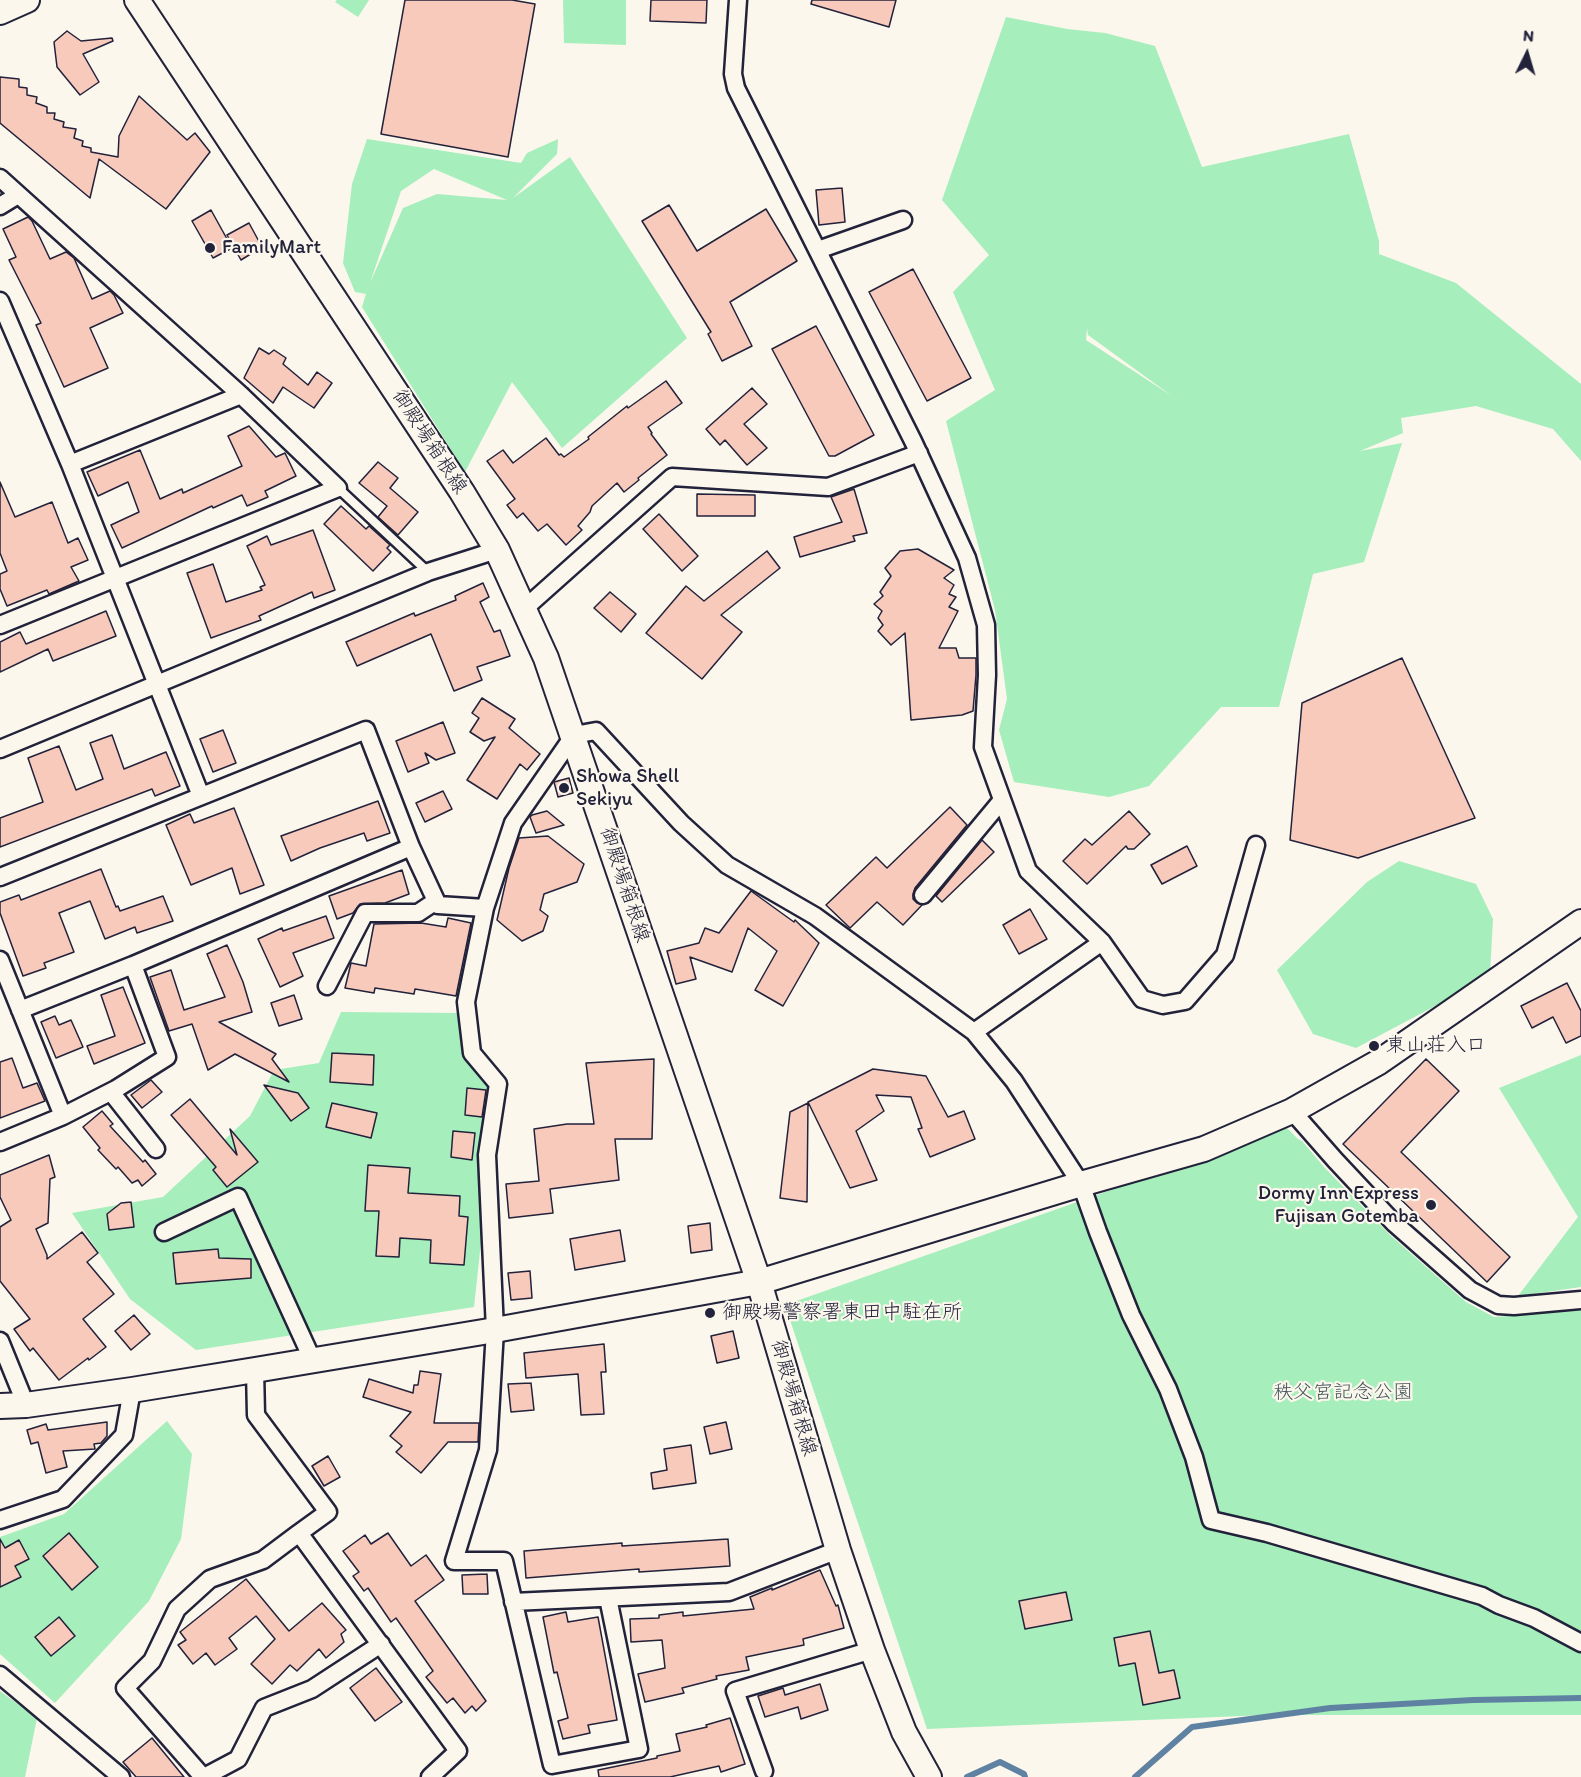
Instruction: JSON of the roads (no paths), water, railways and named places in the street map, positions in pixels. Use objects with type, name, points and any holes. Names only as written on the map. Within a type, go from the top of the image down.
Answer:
[{"type":"main road","points":[[0,12],[27,0]]},
{"type":"main road","name":"御殿場箱根線","points":[[137,0],[456,482],[497,550],[546,658],[759,1282],[838,1550],[872,1650],[904,1732],[929,1777]]},
{"type":"main road","points":[[0,1406],[26,1405],[132,1390],[313,1361],[759,1282],[1204,1149],[1292,1111],[1378,1062],[1581,922]]},
{"type":"street","points":[[738,0],[733,74],[736,88],[919,453],[967,558],[986,625],[987,675],[982,747],[1028,871],[1102,942],[1142,999],[1163,1005],[1185,1001],[1225,955],[1256,845]]},
{"type":"street","points":[[0,178],[241,395],[338,488],[0,625]]},
{"type":"street","points":[[0,206],[18,195]]},
{"type":"street","points":[[818,250],[903,219]]},
{"type":"street","points":[[0,301],[70,464],[201,796]]},
{"type":"street","points":[[70,464],[241,395]]},
{"type":"street","points":[[524,609],[672,477],[828,486],[919,453]]},
{"type":"street","points":[[0,749],[428,572],[497,550]]},
{"type":"street","points":[[0,877],[366,730],[411,847],[438,905],[484,908]]},
{"type":"street","points":[[608,1598],[639,1749],[552,1765],[504,1561],[454,1561],[488,1450],[495,1330],[488,1155],[498,1084],[472,1053],[466,1002],[484,908],[513,823],[573,735],[596,731],[681,823],[727,865],[815,916],[974,1032],[1014,1081],[1081,1184],[1131,1315],[1168,1389],[1194,1457],[1211,1520],[1267,1533],[1482,1596],[1499,1605],[1534,1617],[1581,1643]]},
{"type":"street","points":[[923,895],[1002,800]]},
{"type":"street","points":[[20,1010],[133,965],[411,847]]},
{"type":"street","points":[[327,986],[366,913],[418,913],[436,901]]},
{"type":"street","points":[[974,1032],[1102,942]]},
{"type":"street","points":[[0,960],[63,1116]]},
{"type":"street","points":[[0,1142],[63,1116],[111,1092],[167,1057],[133,965]]},
{"type":"street","points":[[111,1092],[156,1149]]},
{"type":"street","points":[[1292,1111],[1394,1223],[1470,1290],[1498,1305],[1515,1306],[1581,1300]]},
{"type":"street","points":[[164,1232],[238,1197],[313,1361]]},
{"type":"street","points":[[0,1341],[26,1405]]},
{"type":"street","points":[[255,1370],[256,1415],[328,1512],[263,1560],[210,1579],[177,1609],[152,1660],[124,1688],[203,1777],[238,1759],[264,1708],[312,1689],[381,1644]]},
{"type":"street","points":[[0,1520],[63,1499],[124,1435],[132,1390]]},
{"type":"street","points":[[299,1533],[458,1751],[430,1777]]},
{"type":"street","points":[[513,1602],[729,1592],[838,1550]]},
{"type":"street","points":[[764,1771],[735,1691],[872,1650]]},
{"type":"street","points":[[0,1675],[121,1777]]},
{"type":"lane","points":[[338,488],[428,572]]},
{"type":"waterway","points":[[1135,1777],[1192,1727],[1330,1708],[1473,1700],[1581,1698]]},
{"type":"waterway","points":[[967,1777],[1000,1762],[1024,1774],[1025,1777]]},
{"type":"place","name":"FamilyMart","points":[[210,248]]},
{"type":"place","name":"Showa Shell Sekiyu","points":[[564,788]]},
{"type":"place","name":"東山荘入口","points":[[1374,1046]]},
{"type":"place","name":"Dormy Inn Express Fujisan Gotemba","points":[[1431,1205]]},
{"type":"place","name":"御殿場警察署東田中駐在所","points":[[710,1313]]},
{"type":"park label","name":"秩父宮記念公園","points":[[1343,1393]]}]
